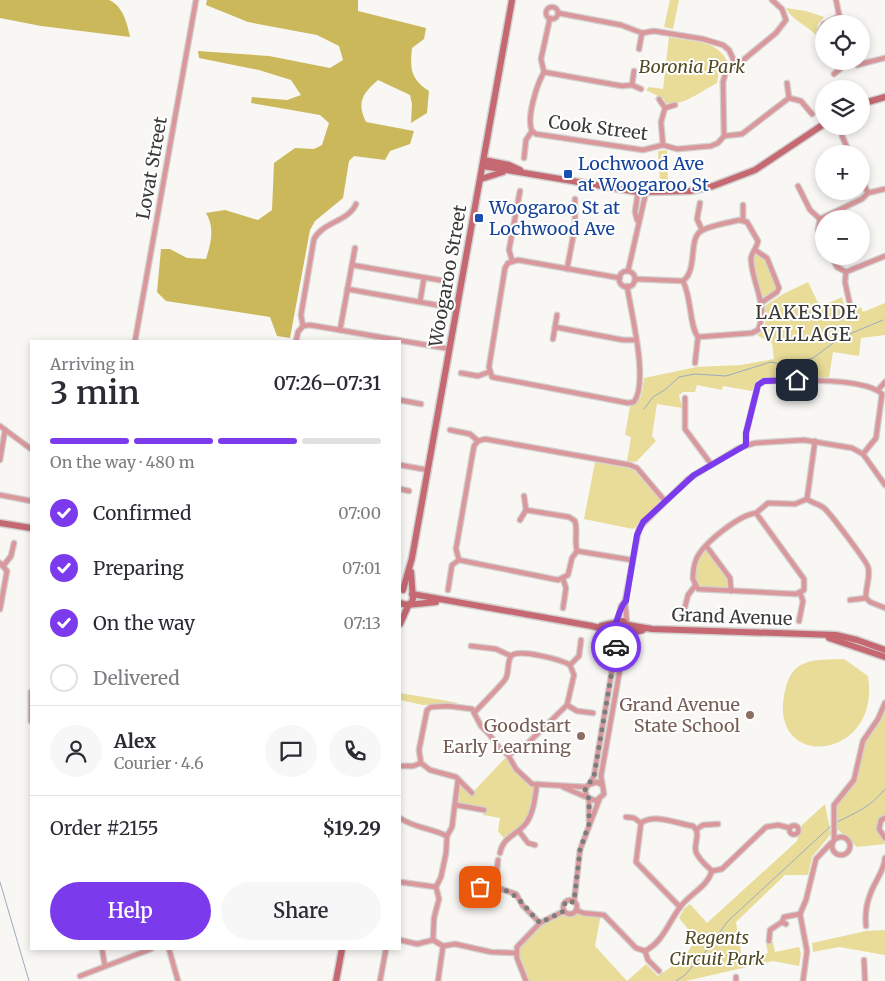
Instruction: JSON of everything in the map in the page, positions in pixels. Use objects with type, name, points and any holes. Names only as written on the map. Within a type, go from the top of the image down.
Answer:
[{"type":"street","name":"Lovat Street","points":[[135,340],[196,0]]},
{"type":"street","name":"Woogaroo Street","points":[[412,593],[401,591],[412,558],[512,0]]},
{"type":"street","points":[[552,0],[552,7],[547,12],[550,18],[541,59],[544,72],[622,86],[632,85],[641,89]]},
{"type":"street","points":[[724,136],[723,82],[726,71],[776,33],[786,20],[782,9],[772,0]]},
{"type":"street","points":[[836,0],[839,15]]},
{"type":"street","points":[[552,7],[557,9],[558,13],[621,25],[642,33],[654,31],[703,39],[723,46],[728,50],[736,65]]},
{"type":"street","points":[[550,18],[556,17],[558,13]]},
{"type":"street","points":[[639,49],[642,33]]},
{"type":"street","points":[[870,62],[885,58]]},
{"type":"street","points":[[834,74],[838,70]]},
{"type":"street","points":[[632,85],[634,71]]},
{"type":"street","name":"Cook Street","points":[[544,72],[537,84],[530,122],[532,131],[536,134],[643,150],[663,145],[677,148],[718,144],[724,136],[742,134],[789,98]]},
{"type":"street","points":[[787,83],[789,98],[801,100],[812,114]]},
{"type":"street","points":[[870,101],[885,97]]},
{"type":"street","points":[[659,99],[665,108],[661,122],[663,145]]},
{"type":"street","points":[[665,108],[675,105]]},
{"type":"street","points":[[483,163],[496,163],[523,171],[638,192],[690,191],[737,179],[769,162],[815,130]]},
{"type":"street","name":"Cook Street","points":[[524,158],[526,140],[532,131]]},
{"type":"street","points":[[842,136],[846,145]]},
{"type":"street","points":[[487,143],[489,152],[496,163]]},
{"type":"street","points":[[483,163],[509,171]]},
{"type":"street","points":[[481,179],[489,174],[523,171]]},
{"type":"street","points":[[798,186],[810,210],[815,214]]},
{"type":"street","points":[[870,193],[885,189]]},
{"type":"street","points":[[512,260],[510,250],[520,191]]},
{"type":"street","points":[[638,192],[635,212],[638,220]]},
{"type":"street","points":[[628,271],[638,220],[642,213],[646,192]]},
{"type":"street","points":[[567,269],[575,227],[575,199]]},
{"type":"street","points":[[840,210],[862,200]]},
{"type":"street","points":[[700,203],[697,219],[702,230]]},
{"type":"street","points":[[303,326],[301,315],[314,239],[321,230],[352,212],[356,204]]},
{"type":"street","points":[[743,205],[743,220]]},
{"type":"street","points":[[627,286],[635,280],[683,281],[689,275],[696,237],[702,230],[743,220],[747,222],[757,236],[758,241],[751,259],[761,303],[761,323],[758,330],[752,333],[698,337]]},
{"type":"street","points":[[340,330],[355,248]]},
{"type":"street","points":[[755,250],[767,258],[779,288],[777,292],[761,303]]},
{"type":"street","points":[[835,265],[836,268],[846,272],[885,256]]},
{"type":"street","points":[[512,260],[620,278]]},
{"type":"street","points":[[489,372],[505,268],[512,260]]},
{"type":"street","points":[[352,265],[445,282]]},
{"type":"street","points":[[627,286],[622,284],[620,278],[622,273],[628,271]]},
{"type":"street","points":[[628,271],[633,274],[635,280]]},
{"type":"street","points":[[846,272],[845,282],[850,305]]},
{"type":"street","points":[[420,302],[424,278]]},
{"type":"street","points":[[683,281],[691,305],[693,326],[698,337],[696,363]]},
{"type":"street","points":[[489,372],[497,379],[628,403],[634,402],[638,396],[641,374],[627,286]]},
{"type":"street","points":[[348,289],[442,306]]},
{"type":"street","points":[[553,339],[557,315]]},
{"type":"street","points":[[296,340],[298,332],[303,326],[310,325],[394,340]]},
{"type":"street","points":[[555,328],[623,340],[635,340]]},
{"type":"street","points":[[401,341],[450,349]]},
{"type":"street","points":[[460,373],[478,376],[489,372]]},
{"type":"street","points":[[746,445],[746,433],[756,389],[764,381],[813,379],[878,390]]},
{"type":"street","points":[[878,390],[885,382]]},
{"type":"street","points":[[863,454],[876,438],[883,399],[878,390]]},
{"type":"street","points":[[685,398],[685,429],[711,464]]},
{"type":"street","points":[[401,400],[421,404]]},
{"type":"street","points":[[0,426],[30,448]]},
{"type":"street","points":[[0,460],[5,430]]},
{"type":"street","points":[[450,430],[470,434],[478,441]]},
{"type":"street","points":[[459,560],[456,549],[474,446],[478,441],[484,439],[630,465],[637,468],[665,501]]},
{"type":"street","points":[[807,499],[815,441]]},
{"type":"street","points":[[576,910],[574,902],[580,850],[599,800],[604,794],[600,776],[627,634],[626,601],[639,528],[694,475],[746,445],[815,441],[852,448],[863,454],[885,485]]},
{"type":"street","points":[[401,465],[428,470]]},
{"type":"street","points":[[401,489],[409,490]]},
{"type":"street","points":[[0,495],[30,499]]},
{"type":"street","points":[[520,520],[526,510],[524,496]]},
{"type":"street","points":[[756,513],[804,579],[804,590],[800,593],[731,591],[705,590],[695,586],[692,579],[695,562],[732,522],[756,513],[768,503],[796,504],[807,499]]},
{"type":"street","points":[[807,499],[825,508],[864,559],[869,568],[866,598]]},
{"type":"street","points":[[526,510],[569,517],[575,521],[577,528],[574,542],[577,551]]},
{"type":"street","points":[[0,523],[30,528]]},
{"type":"street","points":[[0,609],[7,571],[2,564],[11,556],[14,543]]},
{"type":"street","points":[[707,547],[730,578],[731,591]]},
{"type":"street","points":[[577,551],[632,560]]},
{"type":"street","points":[[448,590],[452,565],[459,560],[563,579],[568,575],[572,558],[577,551]]},
{"type":"street","name":"Woogaroo Street","points":[[401,622],[410,604],[412,593],[412,558]]},
{"type":"street","points":[[563,579],[566,588],[563,608]]},
{"type":"street","points":[[684,615],[688,595],[695,586]]},
{"type":"street","name":"Grand Avenue","points":[[412,593],[445,601],[592,626],[616,634],[627,634],[652,629]]},
{"type":"street","points":[[799,620],[803,602],[800,593]]},
{"type":"street","points":[[850,600],[866,598]]},
{"type":"street","points":[[866,598],[870,602],[885,608]]},
{"type":"street","name":"Grand Avenue","points":[[410,604],[445,601]]},
{"type":"street","points":[[589,824],[589,785],[594,776],[617,623],[621,606],[626,601]]},
{"type":"street","points":[[401,604],[410,604]]},
{"type":"street","name":"Grand Avenue","points":[[592,626],[617,623],[652,629],[836,635],[885,650]]},
{"type":"street","name":"Grand Avenue","points":[[812,635],[852,644],[885,657]]},
{"type":"street","points":[[570,665],[579,656],[581,640]]},
{"type":"street","points":[[471,646],[496,649],[511,656],[522,652],[570,665]]},
{"type":"street","points":[[474,712],[506,680],[511,656]]},
{"type":"street","points":[[508,755],[527,744],[567,705],[574,675],[570,665]]},
{"type":"street","points":[[803,981],[807,951],[800,914],[806,900],[816,859],[834,838],[834,805],[851,786],[858,772],[863,741],[878,719],[885,703]]},
{"type":"street","points":[[567,705],[576,711],[593,714]]},
{"type":"street","points":[[472,793],[450,774],[430,770],[421,763],[419,750],[427,710],[430,707],[468,707],[474,712],[481,726],[490,734],[501,750],[508,755],[516,769],[527,781],[562,787],[589,785],[596,782],[602,785]]},
{"type":"street","points":[[401,766],[413,766],[421,763]]},
{"type":"street","points":[[433,940],[434,918],[439,899],[436,887],[441,877],[447,836],[452,827],[458,779]]},
{"type":"street","points":[[500,853],[505,840],[519,831],[532,812],[537,784]]},
{"type":"street","points":[[562,787],[588,798],[599,800]]},
{"type":"street","points":[[456,804],[484,810]]},
{"type":"street","points":[[626,817],[634,818],[641,822]]},
{"type":"street","points":[[885,818],[881,820],[879,828],[885,838]]},
{"type":"street","points":[[401,819],[411,826],[437,831],[447,836]]},
{"type":"street","points":[[641,822],[648,819],[674,821],[693,826],[697,829]]},
{"type":"street","points":[[641,822],[636,862],[680,907]]},
{"type":"street","points":[[697,829],[703,825],[718,824]]},
{"type":"street","points":[[712,871],[722,869],[766,827],[778,825],[790,828]]},
{"type":"street","points":[[823,852],[840,855],[849,851],[850,845],[835,827]]},
{"type":"street","points":[[697,829],[695,850],[712,871]]},
{"type":"street","points":[[519,831],[528,843],[535,845]]},
{"type":"street","points":[[834,838],[844,837]]},
{"type":"street","points":[[831,843],[835,854]]},
{"type":"street","points":[[866,926],[865,912],[870,893],[877,883],[885,858]]},
{"type":"street","points":[[495,887],[498,860]]},
{"type":"street","points":[[645,951],[666,932],[680,907],[709,880],[712,871]]},
{"type":"street","points":[[401,882],[436,887]]},
{"type":"street","points":[[480,887],[495,887],[516,894],[523,906],[540,923]]},
{"type":"street","points":[[564,911],[565,902],[574,902]]},
{"type":"street","points":[[576,910],[583,913],[604,915],[636,948],[645,951]]},
{"type":"street","points":[[526,981],[515,953],[517,947],[540,923],[564,911],[571,914],[576,910]]},
{"type":"street","points":[[769,941],[770,930],[784,923],[784,917],[800,914]]},
{"type":"street","points":[[401,940],[417,944],[433,940],[443,946],[455,944],[492,952],[515,953]]},
{"type":"street","points":[[438,981],[443,946]]},
{"type":"street","points":[[102,950],[105,966]]},
{"type":"street","points":[[80,976],[148,950]]},
{"type":"street","points":[[169,950],[178,981]]},
{"type":"street","points":[[336,981],[342,950]]},
{"type":"street","points":[[380,981],[386,950]]},
{"type":"street","points":[[645,951],[648,960],[659,971]]},
{"type":"street","points":[[864,960],[865,981]]},
{"type":"green space","points":[[670,0],[679,0],[673,29],[664,27]]},
{"type":"green space","points":[[786,8],[818,15],[815,15],[815,34],[792,16]]},
{"type":"green space","name":"Boronia Park","points":[[669,37],[696,41],[712,46],[724,56],[729,65],[719,71],[717,83],[692,98],[671,104],[665,103],[664,99],[646,90],[649,87],[663,89]]},
{"type":"green space","points":[[667,150],[668,181],[660,182],[658,151]]},
{"type":"green space","points":[[755,250],[760,253],[772,268],[777,286],[777,292],[761,303],[756,290],[752,254]]},
{"type":"green space","points":[[808,282],[820,307],[842,297],[846,312],[861,307],[863,312],[885,303],[885,335],[861,338],[859,356],[833,352],[829,377],[763,378],[757,381],[752,391],[723,386],[722,390],[697,385],[695,392],[683,392],[679,395],[682,408],[657,404],[652,436],[656,441],[636,462],[627,461],[631,437],[625,435],[630,406],[640,399],[644,378],[697,367],[741,365],[774,359],[772,343],[757,335],[764,326],[765,306],[783,294]]},
{"type":"green space","points":[[595,462],[633,469],[661,501],[633,529],[584,519]]},
{"type":"green space","points":[[707,547],[730,578],[731,591],[705,590],[695,586],[695,561]]},
{"type":"green space","points":[[844,659],[868,676],[868,705],[858,726],[843,740],[825,746],[807,745],[792,735],[784,717],[785,691],[788,680],[799,666],[806,663]]},
{"type":"green space","points":[[401,693],[459,703],[423,705],[401,700]]},
{"type":"green space","points":[[885,703],[885,818],[879,824],[885,844],[857,847],[836,828],[836,802],[851,786],[860,749]]},
{"type":"green space","points":[[508,755],[527,781],[537,784],[527,821],[505,840],[498,831],[500,818],[483,815],[484,810],[456,805],[458,779],[472,793]]},
{"type":"green space","name":"Regents Circuit Park","points":[[825,804],[831,834],[812,857],[808,875],[785,875],[736,922],[742,958],[768,953],[766,943],[773,942],[775,952],[799,947],[801,954],[799,966],[773,961],[686,981],[627,981],[646,964],[658,976],[684,958],[696,939],[679,918],[684,909],[690,904],[707,923],[797,841],[802,825]]},
{"type":"green space","name":"Regents Circuit Park","points":[[576,910],[601,914],[595,946],[627,981],[526,981],[517,959],[517,951],[525,936],[549,918],[564,911],[568,914]]},
{"type":"green space","points":[[885,930],[885,955],[839,947],[813,952],[812,943],[866,931]]},
{"type":"shaded area","points":[[0,0],[109,0],[118,6],[121,11],[130,37],[41,26],[0,18]]},
{"type":"shaded area","points":[[207,0],[358,0],[358,11],[426,28],[424,39],[412,48],[411,67],[418,82],[429,91],[427,113],[411,123],[412,104],[410,95],[378,80],[368,89],[361,103],[366,122],[414,131],[410,144],[390,151],[385,160],[354,156],[349,161],[343,198],[315,221],[310,230],[290,338],[277,336],[270,317],[166,301],[157,292],[161,249],[170,249],[187,258],[206,259],[211,241],[211,230],[206,213],[225,210],[258,220],[272,210],[274,163],[295,148],[314,149],[322,145],[329,123],[320,115],[251,103],[252,97],[287,100],[301,95],[291,80],[259,70],[199,58],[198,51],[269,56],[330,68],[343,60],[339,46],[317,35],[248,22],[206,5]]},
{"type":"waterway","points":[[644,409],[653,397],[666,389],[679,377],[695,374],[726,376],[771,362],[784,365],[813,358],[840,338],[883,320]]},
{"type":"waterway","points":[[835,823],[868,805],[885,789]]},
{"type":"waterway","points":[[676,981],[685,975],[706,951],[728,921],[832,825]]},
{"type":"waterway","points":[[0,882],[29,981]]},
{"type":"way so far","points":[[480,887],[495,887],[516,894],[523,906],[540,923],[564,911],[563,906],[565,902],[574,902],[577,887],[577,865],[583,839],[589,824],[589,799],[585,790],[594,776],[616,647]]},
{"type":"place","name":"Lochwood Ave at Woogaroo St","points":[[568,174]]},
{"type":"place","name":"Woogaroo St at Lochwood Ave","points":[[479,218]]},
{"type":"place","name":"Grand Avenue State School","points":[[750,715]]},
{"type":"place","name":"Goodstart Early Learning","points":[[581,736]]},
{"type":"district","name":"LAKESIDE VILLAGE","points":[[807,323]]},
{"type":"route","points":[[616,647],[618,635],[615,632],[614,626],[618,622],[621,606],[626,601],[637,535],[643,522],[688,479],[746,445],[746,433],[758,385],[764,381],[797,380]]}]
